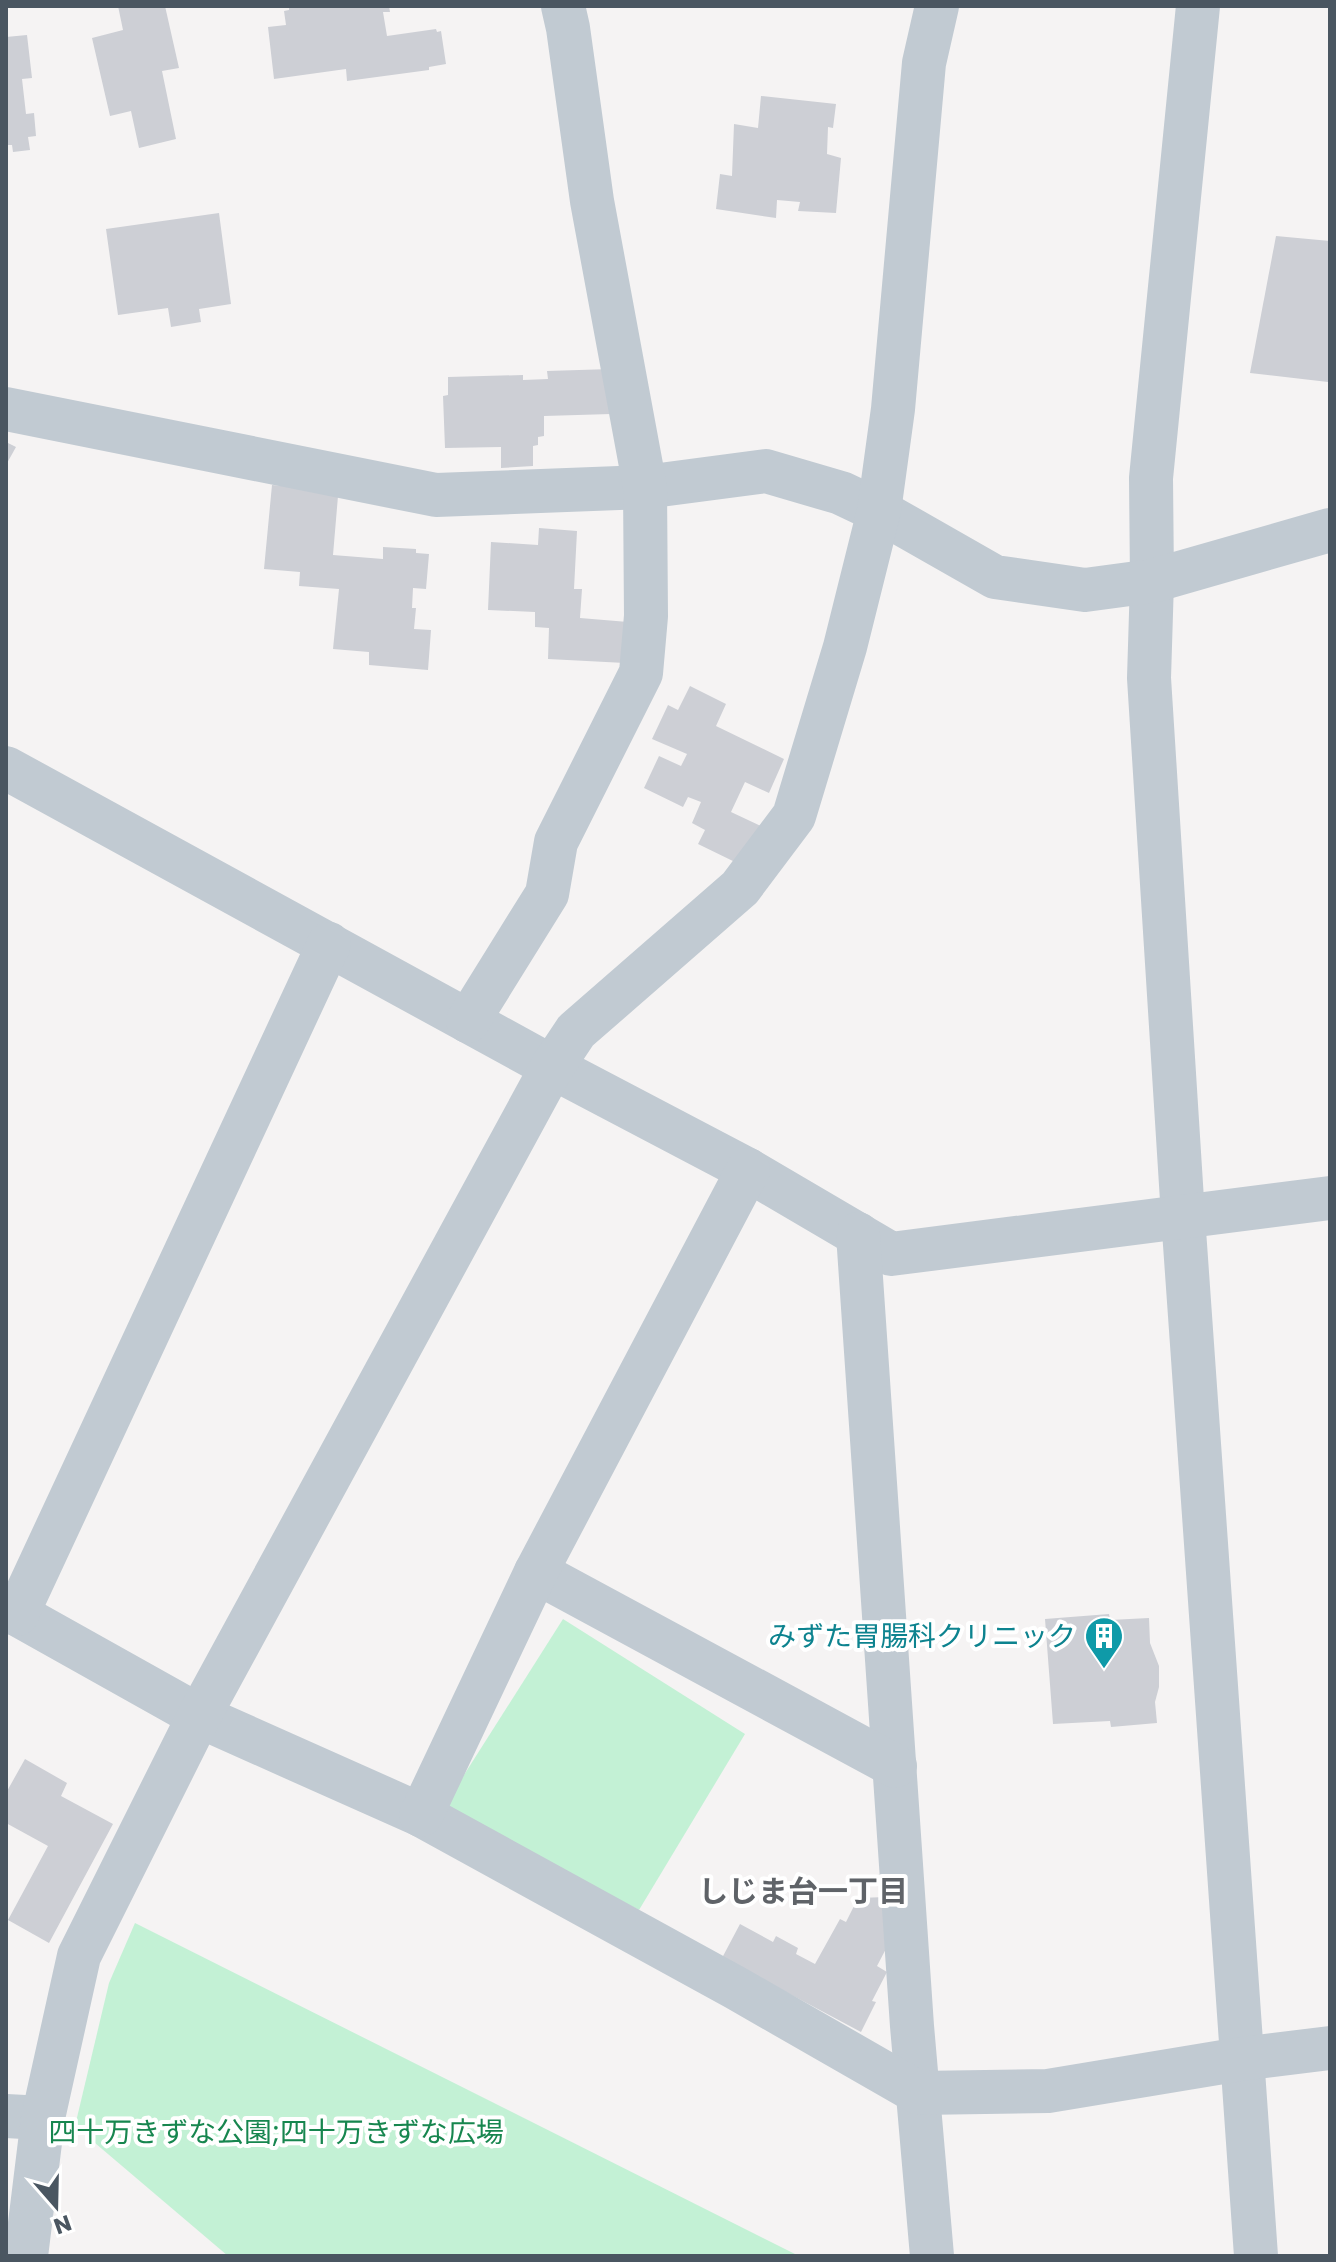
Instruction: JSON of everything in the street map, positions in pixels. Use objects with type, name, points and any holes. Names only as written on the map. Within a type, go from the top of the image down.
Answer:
[{"type":"street","points":[[468,1021],[547,894],[556,842],[641,673],[646,616],[645,487],[592,201],[563,6]]},
{"type":"street","points":[[26,2256],[24,2117],[79,1956],[199,1716],[552,1067],[576,1031],[740,888],[794,816],[845,647],[879,511],[893,409],[924,63],[937,6]]},
{"type":"street","points":[[1198,6],[1151,478],[1149,678],[1183,1216],[1256,2256]]},
{"type":"street","points":[[6,409],[436,495],[645,487],[766,471],[841,493],[995,577],[1085,590],[1152,581],[1330,530]]},
{"type":"street","points":[[6,768],[552,1067],[748,1170],[891,1254],[1330,1198]]},
{"type":"street","points":[[329,944],[12,1611],[199,1716],[421,1815],[736,1988],[919,2093],[1048,2091],[1241,2059],[1330,2048]]},
{"type":"street","points":[[421,1815],[536,1572],[748,1170]]},
{"type":"street","points":[[858,1234],[912,2026],[932,2256]]},
{"type":"street","points":[[536,1572],[895,1766]]},
{"type":"green space","points":[[563,1619],[745,1734],[639,1910],[443,1808]]},
{"type":"green space","name":"四十万きずな公園;四十万きずな広場","points":[[135,1923],[799,2256],[228,2256],[75,2126],[109,1983]]},
{"type":"building","points":[[118,6],[165,6],[179,68],[162,71],[176,139],[139,148],[131,111],[110,116],[92,38],[123,30]]},
{"type":"building","points":[[289,6],[389,6],[390,12],[383,12],[387,36],[436,29],[437,32],[441,31],[446,64],[429,67],[429,70],[347,81],[346,69],[274,79],[268,27],[286,25],[284,11],[289,10]]},
{"type":"building","points":[[27,35],[32,78],[22,79],[26,114],[34,113],[36,136],[28,137],[30,150],[13,152],[12,145],[6,145],[6,37]]},
{"type":"building","points":[[761,96],[836,104],[833,128],[828,127],[827,154],[841,158],[836,213],[798,211],[800,202],[777,200],[776,218],[716,209],[720,174],[732,176],[734,124],[758,128]]},
{"type":"building","points":[[219,213],[231,304],[199,309],[201,322],[171,327],[168,308],[118,315],[106,229]]},
{"type":"building","points":[[1276,236],[1330,241],[1328,382],[1250,373]]},
{"type":"building","points":[[611,369],[611,414],[544,416],[544,436],[538,437],[538,445],[533,446],[533,466],[501,468],[501,447],[445,448],[443,396],[448,395],[448,377],[523,375],[523,380],[548,379],[547,371]]},
{"type":"building","points":[[6,442],[16,447],[6,465]]},
{"type":"building","points":[[272,485],[316,489],[338,496],[333,555],[383,559],[383,547],[416,549],[416,553],[429,554],[426,589],[413,588],[412,608],[416,608],[414,629],[431,630],[428,670],[369,665],[369,652],[333,649],[339,589],[299,586],[300,572],[264,569]]},
{"type":"building","points":[[539,528],[577,531],[574,589],[582,589],[580,618],[628,622],[625,663],[548,659],[549,628],[535,627],[535,612],[488,610],[491,542],[538,545]]},
{"type":"building","points":[[690,686],[726,704],[716,726],[784,759],[769,793],[745,782],[731,812],[765,828],[737,863],[698,844],[705,830],[692,823],[701,802],[688,797],[683,807],[644,788],[659,756],[681,766],[687,754],[652,739],[668,705],[678,710]]},
{"type":"building","name":"みずた胃腸科クリニック","points":[[1109,1614],[1110,1620],[1149,1618],[1150,1643],[1159,1666],[1155,1702],[1157,1723],[1111,1727],[1110,1721],[1053,1724],[1045,1619]]},
{"type":"building","points":[[25,1759],[67,1783],[61,1796],[113,1824],[49,1943],[8,1920],[48,1846],[6,1823],[6,1793]]},
{"type":"building","points":[[887,1897],[889,1943],[877,1966],[887,1972],[861,2032],[722,1958],[740,1924],[773,1942],[776,1936],[798,1948],[796,1954],[815,1964],[840,1919],[846,1922],[858,1898]]},
{"type":"place","name":"みずた胃腸科クリニック","points":[[1104,1670]]},
{"type":"district","name":"しじま台一丁目","points":[[803,1891]]}]
